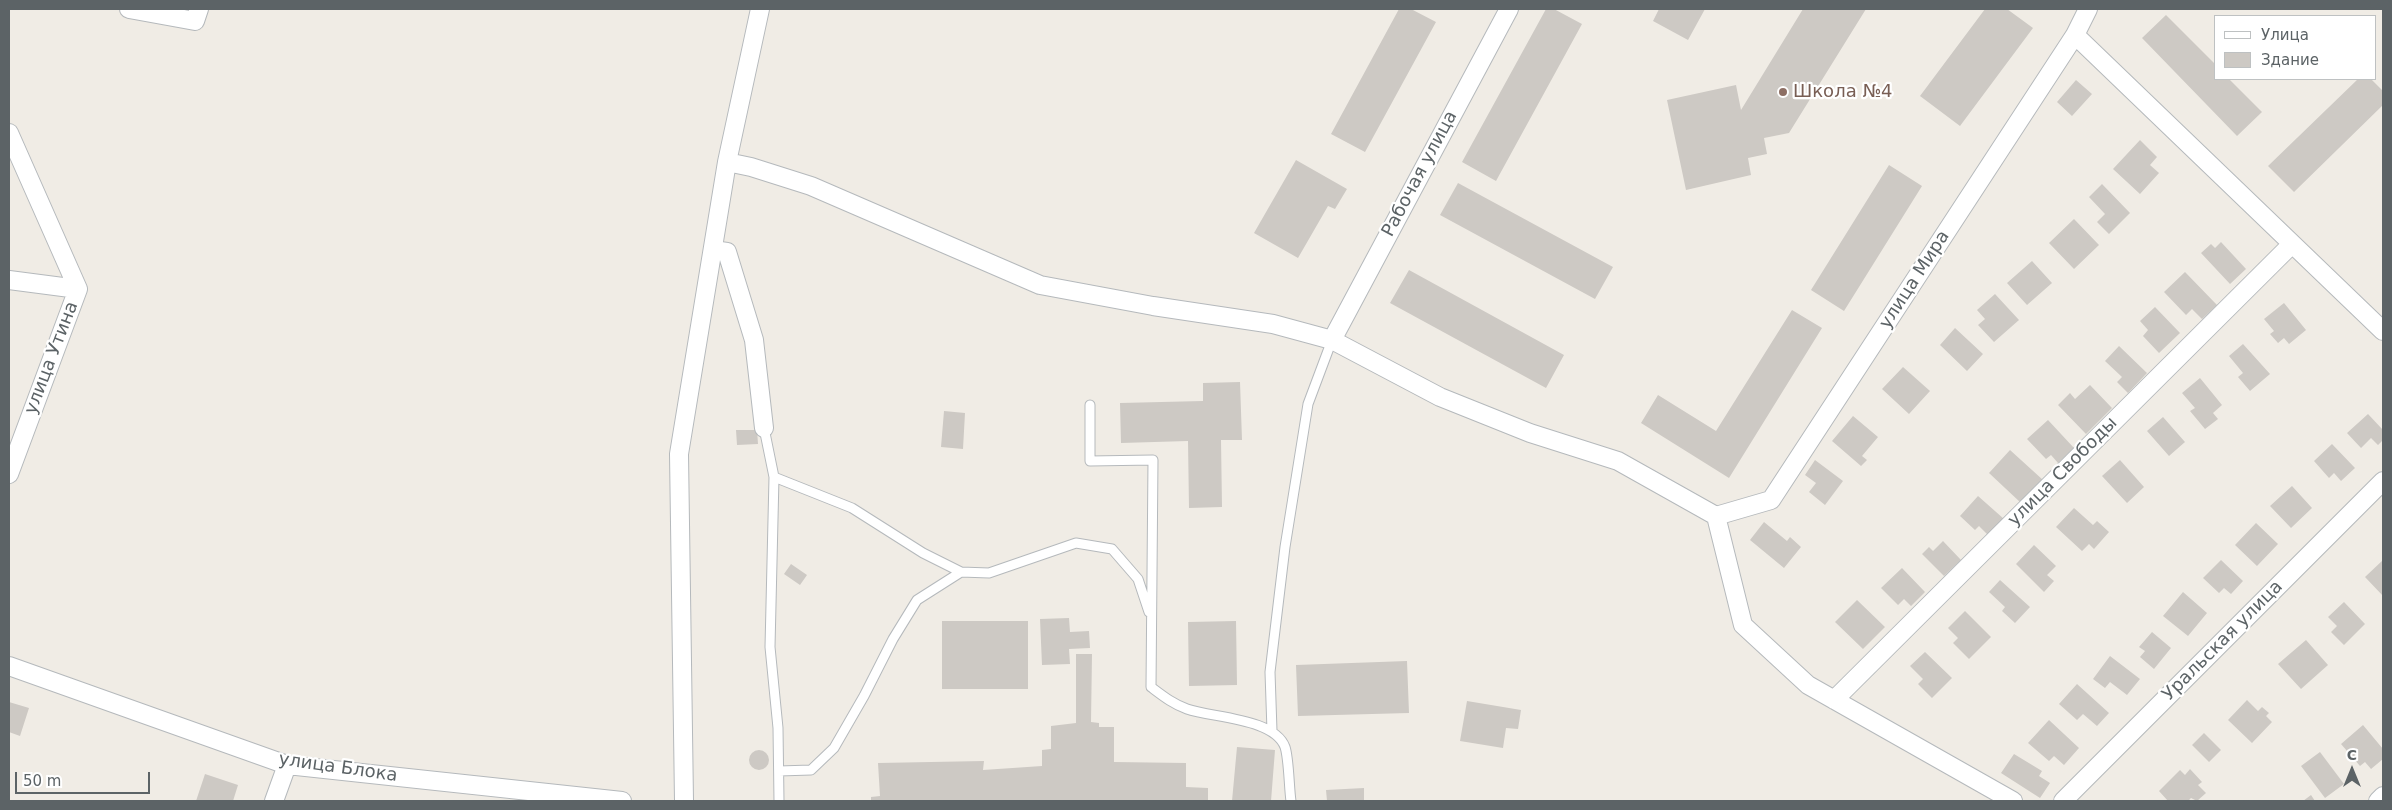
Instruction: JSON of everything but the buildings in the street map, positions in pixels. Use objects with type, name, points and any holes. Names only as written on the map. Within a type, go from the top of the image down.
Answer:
[{"type":"street","points":[[129,9],[197,15]]},
{"type":"street","points":[[684,801],[679,454],[727,162],[760,9]]},
{"type":"street","name":"Рабочая улица","points":[[1332,340],[1509,9]]},
{"type":"street","name":"улица Мира","points":[[1716,516],[1771,500],[2075,34],[2088,9]]},
{"type":"street","points":[[2075,34],[2291,245],[2383,331]]},
{"type":"street","name":"улица Утина","points":[[9,133],[78,289],[9,474]]},
{"type":"street","points":[[727,162],[751,167],[811,186],[1040,285],[1154,306],[1273,324],[1332,340],[1440,397],[1530,434],[1618,461],[1716,516],[1744,625],[1808,685],[2013,801]]},
{"type":"street","name":"улица Свободы","points":[[1834,700],[2291,245]]},
{"type":"street","points":[[713,250],[727,252],[754,340],[764,428]]},
{"type":"street","points":[[9,280],[78,289]]},
{"type":"street","name":"Уральская улица","points":[[2063,801],[2383,481]]},
{"type":"street","name":"улица Блока","points":[[9,666],[286,765],[622,801]]},
{"type":"street","points":[[274,801],[286,765]]},
{"type":"street","points":[[2378,801],[2383,796]]},
{"type":"lane","points":[[1272,731],[1270,672],[1285,547],[1308,404],[1332,340]]},
{"type":"lane","points":[[1090,405],[1090,460],[1154,460],[1151,687],[1169,701],[1189,710],[1244,722],[1272,731],[1285,747],[1291,801]]},
{"type":"lane","points":[[764,428],[774,476],[770,647],[778,728],[779,801]]},
{"type":"lane","points":[[774,476],[852,508],[923,553],[961,572],[989,574],[1076,543],[1112,549],[1138,580],[1152,620]]},
{"type":"lane","points":[[779,771],[811,770],[834,748],[864,696],[893,639],[917,600],[961,572]]},
{"type":"place","name":"Школа №4","points":[[1783,92]]}]
